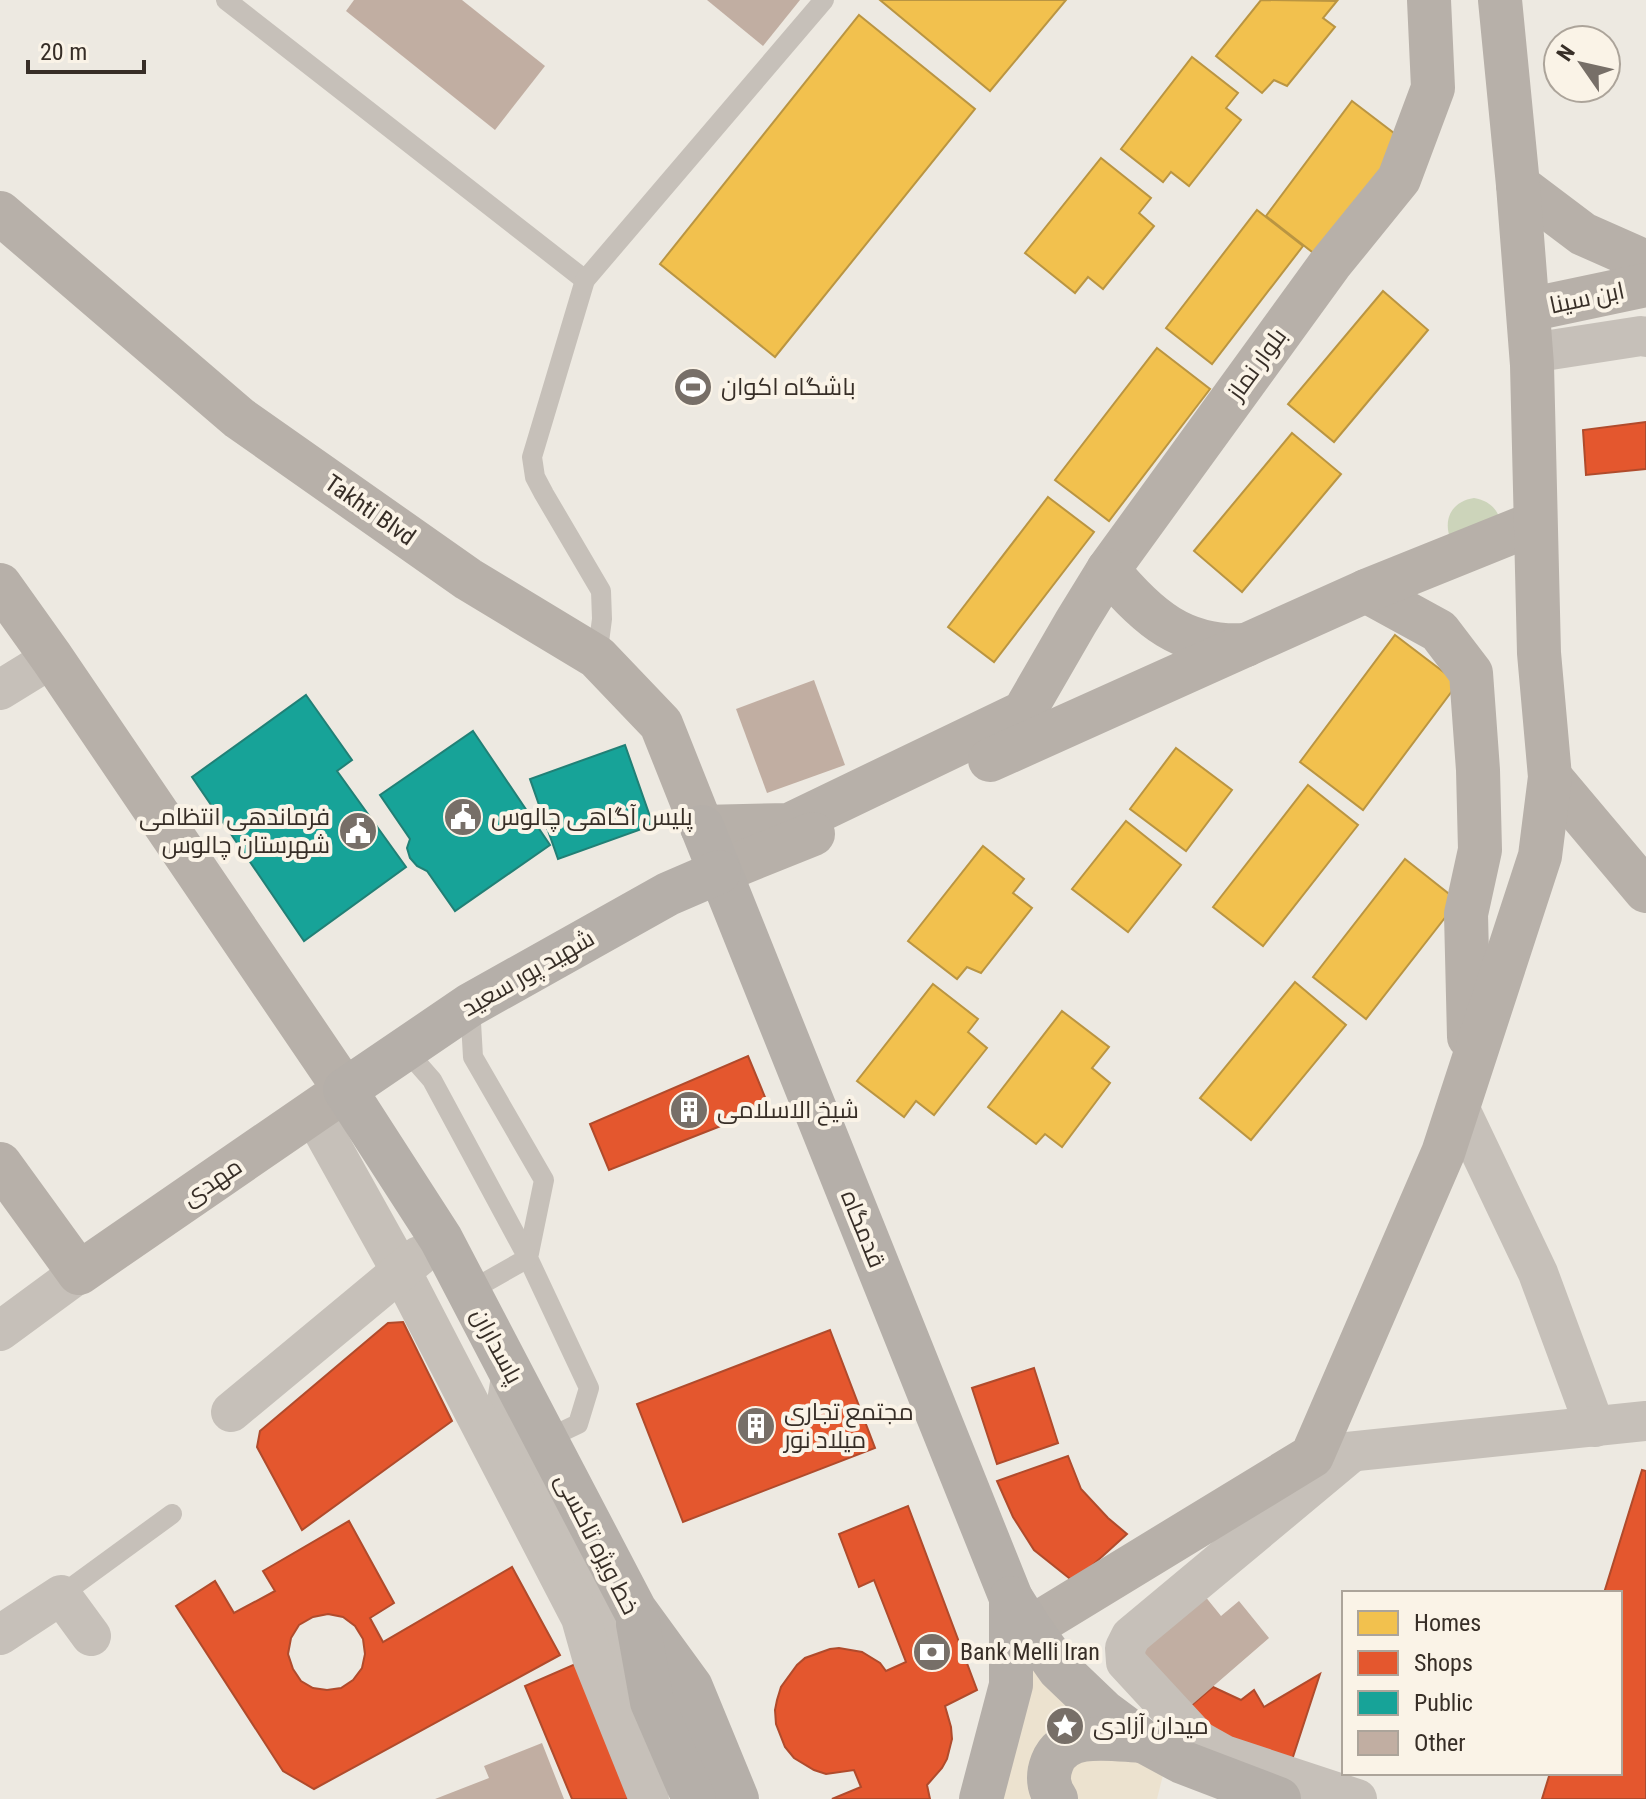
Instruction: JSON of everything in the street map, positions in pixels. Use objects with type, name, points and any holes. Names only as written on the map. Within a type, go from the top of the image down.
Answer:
[{"type":"main road","name":"بلوار نماز","points":[[702,827],[789,825],[1024,712],[1108,570],[1330,264],[1399,179],[1433,88],[1429,0]]},
{"type":"main road","points":[[1020,1613],[1332,1454],[1443,1153],[1540,856],[1550,777],[1539,653],[1531,353],[1500,0]]},
{"type":"main road","points":[[1518,185],[1583,234],[1646,265]]},
{"type":"main road","name":"Takhti Blvd","points":[[0,213],[239,418],[468,579],[597,657],[661,724],[702,827]]},
{"type":"main road","name":"ابن سینا","points":[[1528,310],[1646,285]]},
{"type":"main road","points":[[719,872],[951,778],[1366,591],[1535,523]]},
{"type":"main road","points":[[1108,570],[1141,605],[1167,626],[1205,643],[1246,645]]},
{"type":"main road","points":[[0,585],[52,658],[329,1102]]},
{"type":"main road","points":[[1366,591],[1439,631],[1471,673],[1480,850],[1466,914],[1464,1088]]},
{"type":"main road","points":[[1550,777],[1646,891]]},
{"type":"main road","name":"قدمگاه","points":[[702,827],[1020,1613]]},
{"type":"main road","name":"شهید پور سعید","points":[[329,1102],[470,1005],[668,894],[719,872]]},
{"type":"main road","name":"پاسداران","points":[[329,1102],[441,1239],[635,1610]]},
{"type":"main road","name":"مهدی","points":[[79,1273],[329,1102]]},
{"type":"main road","points":[[0,1164],[79,1273]]},
{"type":"main road","points":[[635,1610],[652,1702],[694,1799]]},
{"type":"main road","points":[[635,1610],[691,1687],[737,1799]]},
{"type":"main road","points":[[1020,1613],[1059,1669],[1104,1712],[1143,1741],[1182,1762],[1279,1799]]},
{"type":"main road","points":[[981,1799],[1011,1685],[1020,1613]]},
{"type":"main road","points":[[1056,1799],[1048,1782],[1049,1770],[1053,1758],[1071,1742],[1082,1739],[1143,1741]]},
{"type":"street","points":[[1531,353],[1646,337]]},
{"type":"street","points":[[0,690],[52,658]]},
{"type":"street","points":[[1464,1088],[1595,1427]]},
{"type":"street","points":[[329,1102],[401,1271],[581,1618],[592,1657],[649,1799]]},
{"type":"street","points":[[231,1412],[441,1239]]},
{"type":"street","points":[[0,1331],[79,1273]]},
{"type":"street","points":[[1357,1799],[1224,1755],[1199,1741],[1126,1662],[1125,1648],[1131,1636],[1332,1454],[1646,1421]]},
{"type":"street","points":[[0,1635],[61,1595],[91,1636]]},
{"type":"lane","points":[[226,0],[585,280]]},
{"type":"lane","points":[[597,657],[602,619],[601,591],[535,477],[532,457],[585,280],[824,0]]},
{"type":"lane","points":[[468,1292],[528,1258],[544,1180],[473,1057],[470,1005]]},
{"type":"lane","points":[[404,1048],[432,1080],[528,1258],[589,1388],[578,1424],[557,1434],[542,1430]]},
{"type":"lane","name":"خط ویژه تاکسی","points":[[503,1358],[496,1407],[610,1621],[633,1701],[678,1799]]},
{"type":"lane","points":[[61,1595],[172,1514]]},
{"type":"green space","points":[[1474,498],[1490,505],[1500,519],[1449,535],[1448,522],[1452,510],[1461,502]]},
{"type":"shaded area","name":"میدان آزادی","points":[[1058,1658],[1170,1747],[1157,1799],[971,1799],[1004,1675]]},
{"type":"building: Homes","points":[[880,0],[1066,0],[990,91]]},
{"type":"building: Homes","points":[[1261,0],[1337,1],[1323,18],[1335,27],[1287,86],[1274,80],[1262,93],[1216,56]]},
{"type":"building: Homes","points":[[859,15],[975,109],[775,357],[660,264]]},
{"type":"building: Homes","points":[[1192,57],[1238,93],[1226,108],[1241,120],[1189,186],[1171,172],[1163,182],[1121,149]]},
{"type":"building: Homes","points":[[1352,101],[1403,140],[1316,255],[1266,216]]},
{"type":"building: Homes","points":[[1101,158],[1151,198],[1139,213],[1154,226],[1103,289],[1088,277],[1075,293],[1025,253]]},
{"type":"building: Homes","points":[[1257,210],[1303,246],[1212,364],[1166,328]]},
{"type":"building: Homes","points":[[1383,291],[1428,330],[1334,442],[1288,404]]},
{"type":"building: Homes","points":[[1157,348],[1210,389],[1109,521],[1055,480]]},
{"type":"building: Homes","points":[[1292,433],[1341,474],[1242,592],[1194,551]]},
{"type":"building: Homes","points":[[1048,497],[1094,532],[994,662],[948,627]]},
{"type":"building: Homes","points":[[1395,635],[1458,683],[1363,810],[1300,762]]},
{"type":"building: Homes","points":[[1176,748],[1232,790],[1186,851],[1130,809]]},
{"type":"building: Homes","points":[[1308,785],[1358,825],[1263,946],[1213,907]]},
{"type":"building: Homes","points":[[1126,821],[1181,865],[1128,932],[1072,889]]},
{"type":"building: Homes","points":[[983,846],[1024,879],[1013,893],[1032,908],[981,973],[967,967],[957,979],[908,941]]},
{"type":"building: Homes","points":[[1405,859],[1458,901],[1366,1019],[1313,977]]},
{"type":"building: Homes","points":[[1295,982],[1346,1025],[1251,1140],[1200,1098]]},
{"type":"building: Homes","points":[[933,984],[978,1019],[968,1032],[987,1048],[934,1115],[916,1101],[904,1117],[857,1081]]},
{"type":"building: Homes","points":[[1062,1011],[1109,1047],[1092,1068],[1110,1083],[1062,1147],[1045,1134],[1036,1144],[988,1107]]},
{"type":"building: Shops","points":[[1646,422],[1646,469],[1586,475],[1583,430]]},
{"type":"building: Shops","name":"شیخ الاسلامی","points":[[748,1056],[767,1102],[741,1118],[609,1170],[590,1124]]},
{"type":"building: Shops","points":[[403,1322],[452,1421],[302,1530],[257,1447],[260,1431],[388,1323]]},
{"type":"building: Shops","name":"مجتمع تجاری میلاد نور","points":[[830,1330],[875,1448],[683,1522],[637,1404]]},
{"type":"building: Shops","points":[[1034,1368],[1058,1443],[997,1464],[972,1388]]},
{"type":"building: Shops","points":[[1068,1456],[1081,1489],[1127,1534],[1074,1582],[1034,1550],[1013,1517],[997,1481]]},
{"type":"building: Shops","points":[[1642,1470],[1646,1471],[1646,1799],[1542,1799],[1549,1775],[1622,1775],[1622,1591],[1605,1591]]},
{"type":"building: Shops","name":"Bank Melli Iran","points":[[908,1506],[977,1690],[945,1706],[952,1739],[947,1759],[927,1785],[930,1799],[832,1799],[861,1787],[854,1770],[826,1774],[794,1758],[785,1747],[776,1724],[777,1700],[781,1687],[797,1665],[805,1658],[830,1649],[862,1652],[880,1663],[886,1671],[906,1662],[874,1580],[859,1587],[839,1534]]},
{"type":"building: Shops","points":[[349,1521],[394,1603],[370,1618],[383,1642],[512,1567],[560,1655],[314,1789],[283,1771],[176,1606],[215,1581],[234,1613],[275,1591],[263,1571]],"holes":[[[328,1614],[343,1617],[355,1626],[363,1639],[365,1654],[362,1668],[353,1680],[341,1688],[313,1688],[301,1681],[293,1669],[288,1654],[291,1638],[299,1625],[313,1617]]]},
{"type":"building: Shops","points":[[580,1662],[637,1799],[572,1799],[525,1686]]},
{"type":"building: Shops","points":[[1320,1674],[1288,1772],[1180,1715],[1213,1687],[1241,1700],[1254,1690],[1264,1707]]},
{"type":"building: Public","points":[[306,695],[352,760],[337,771],[406,867],[304,941],[192,777]]},
{"type":"building: Public","name":"پلیس آگاهی چالوس","points":[[473,731],[550,845],[455,911],[427,871],[410,858],[407,848],[410,839],[380,795]]},
{"type":"building: Public","points":[[625,745],[653,825],[558,859],[530,779]]},
{"type":"building: Other","points":[[354,0],[462,0],[545,66],[495,130],[346,11]]},
{"type":"building: Other","points":[[707,0],[800,0],[763,46]]},
{"type":"building: Other","points":[[814,680],[845,765],[767,793],[736,709]]},
{"type":"building: Other","points":[[1200,1590],[1221,1616],[1239,1601],[1269,1638],[1180,1715],[1132,1658]]},
{"type":"building: Other","points":[[542,1743],[564,1799],[435,1799],[489,1778],[484,1766]]},
{"type":"place","name":"باشگاه اکوان","points":[[693,387]]},
{"type":"place","name":"پلیس آگاهی چالوس","points":[[463,817]]},
{"type":"place","name":"فرماندهی انتظامی شهرستان چالوس","points":[[358,831]]},
{"type":"place","name":"شیخ الاسلامی","points":[[689,1110]]},
{"type":"place","name":"مجتمع تجاری میلاد نور","points":[[756,1426]]},
{"type":"place","name":"Bank Melli Iran","points":[[932,1652]]},
{"type":"place","name":"میدان آزادی","points":[[1065,1726]]}]
